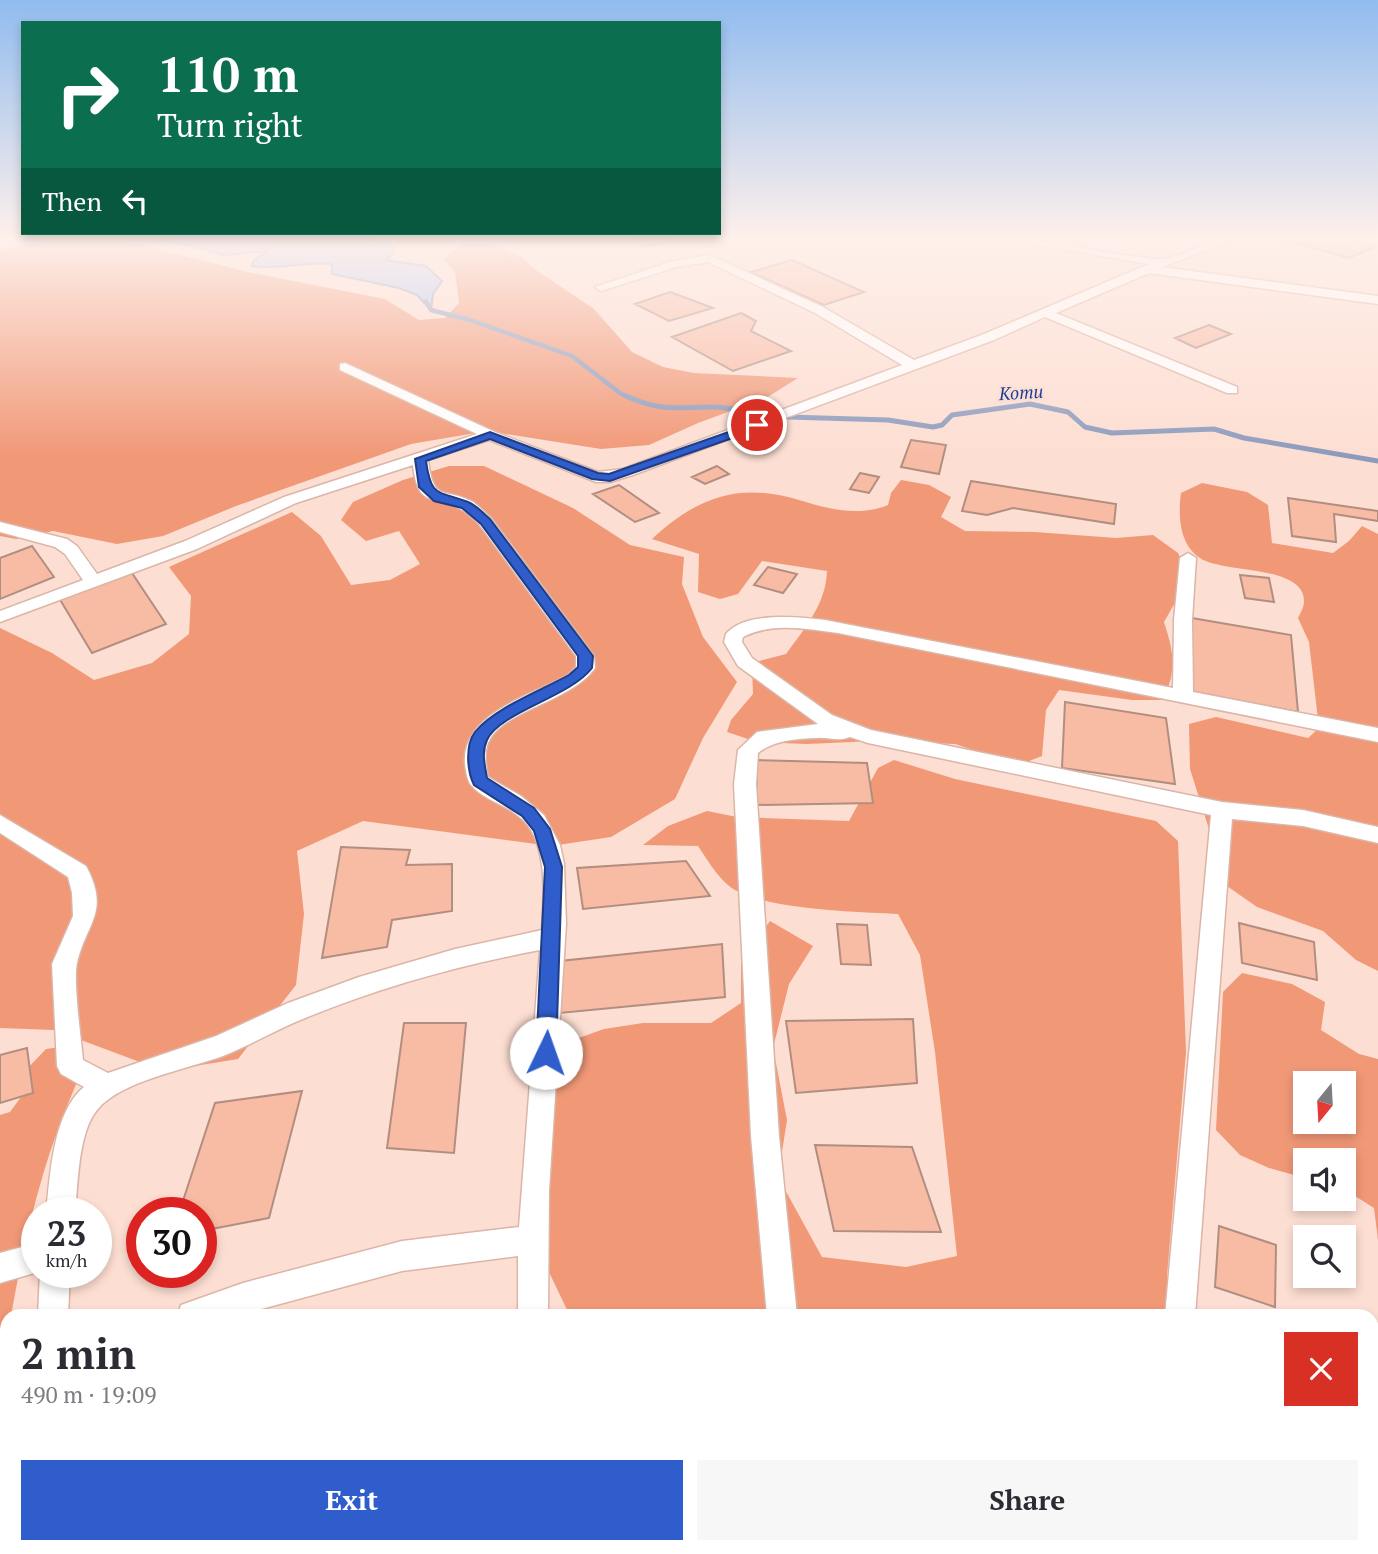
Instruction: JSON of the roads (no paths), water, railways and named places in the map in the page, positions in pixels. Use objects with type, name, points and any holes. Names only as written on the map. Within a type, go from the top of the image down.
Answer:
[{"type":"street","points":[[823,312],[912,365]]},
{"type":"street","points":[[345,367],[490,435],[596,477],[610,477],[793,412],[989,337],[1047,312]]},
{"type":"street","points":[[1043,313],[1232,390]]},
{"type":"street","points":[[0,617],[191,545],[290,500],[490,435]]},
{"type":"street","points":[[420,459],[424,484],[438,498],[466,505],[485,521],[586,656],[585,668],[575,679],[497,721],[480,736],[475,756],[479,781],[528,812],[542,829],[554,867],[534,1240],[533,1309]]},
{"type":"street","points":[[0,527],[61,543],[71,550],[94,582]]},
{"type":"street","points":[[1183,695],[1183,620],[1188,558]]},
{"type":"street","points":[[868,736],[825,720],[745,662],[733,642],[735,634],[748,626],[771,622],[838,627],[1378,735]]},
{"type":"street","points":[[781,1309],[765,1136],[745,784],[748,751],[764,737],[818,731],[868,736],[1222,810],[1303,818],[1378,835]]},
{"type":"street","points":[[1181,1309],[1222,810]]},
{"type":"street","points":[[0,823],[78,872],[84,893],[85,916],[64,964],[70,1066],[108,1086]]},
{"type":"street","points":[[63,1197],[71,1141],[79,1114],[89,1098],[108,1086],[225,1044],[293,1011],[344,992],[501,947],[552,938]]},
{"type":"street","points":[[212,1309],[243,1298],[402,1256],[534,1240]]},
{"type":"street","points":[[0,1268],[21,1262]]},
{"type":"street","points":[[53,1309],[54,1288]]},
{"type":"waterway","name":"Komu","points":[[437,312],[470,320],[572,356],[626,396]]},
{"type":"waterway","name":"Komu","points":[[626,396],[659,407],[718,407],[761,413]]},
{"type":"waterway","name":"Komu","points":[[626,396],[630,398]]},
{"type":"waterway","name":"Komu","points":[[788,417],[888,420],[933,427],[942,425],[952,415],[1030,404],[1068,412],[1085,427],[1112,433],[1214,429],[1244,438],[1378,461]]}]
